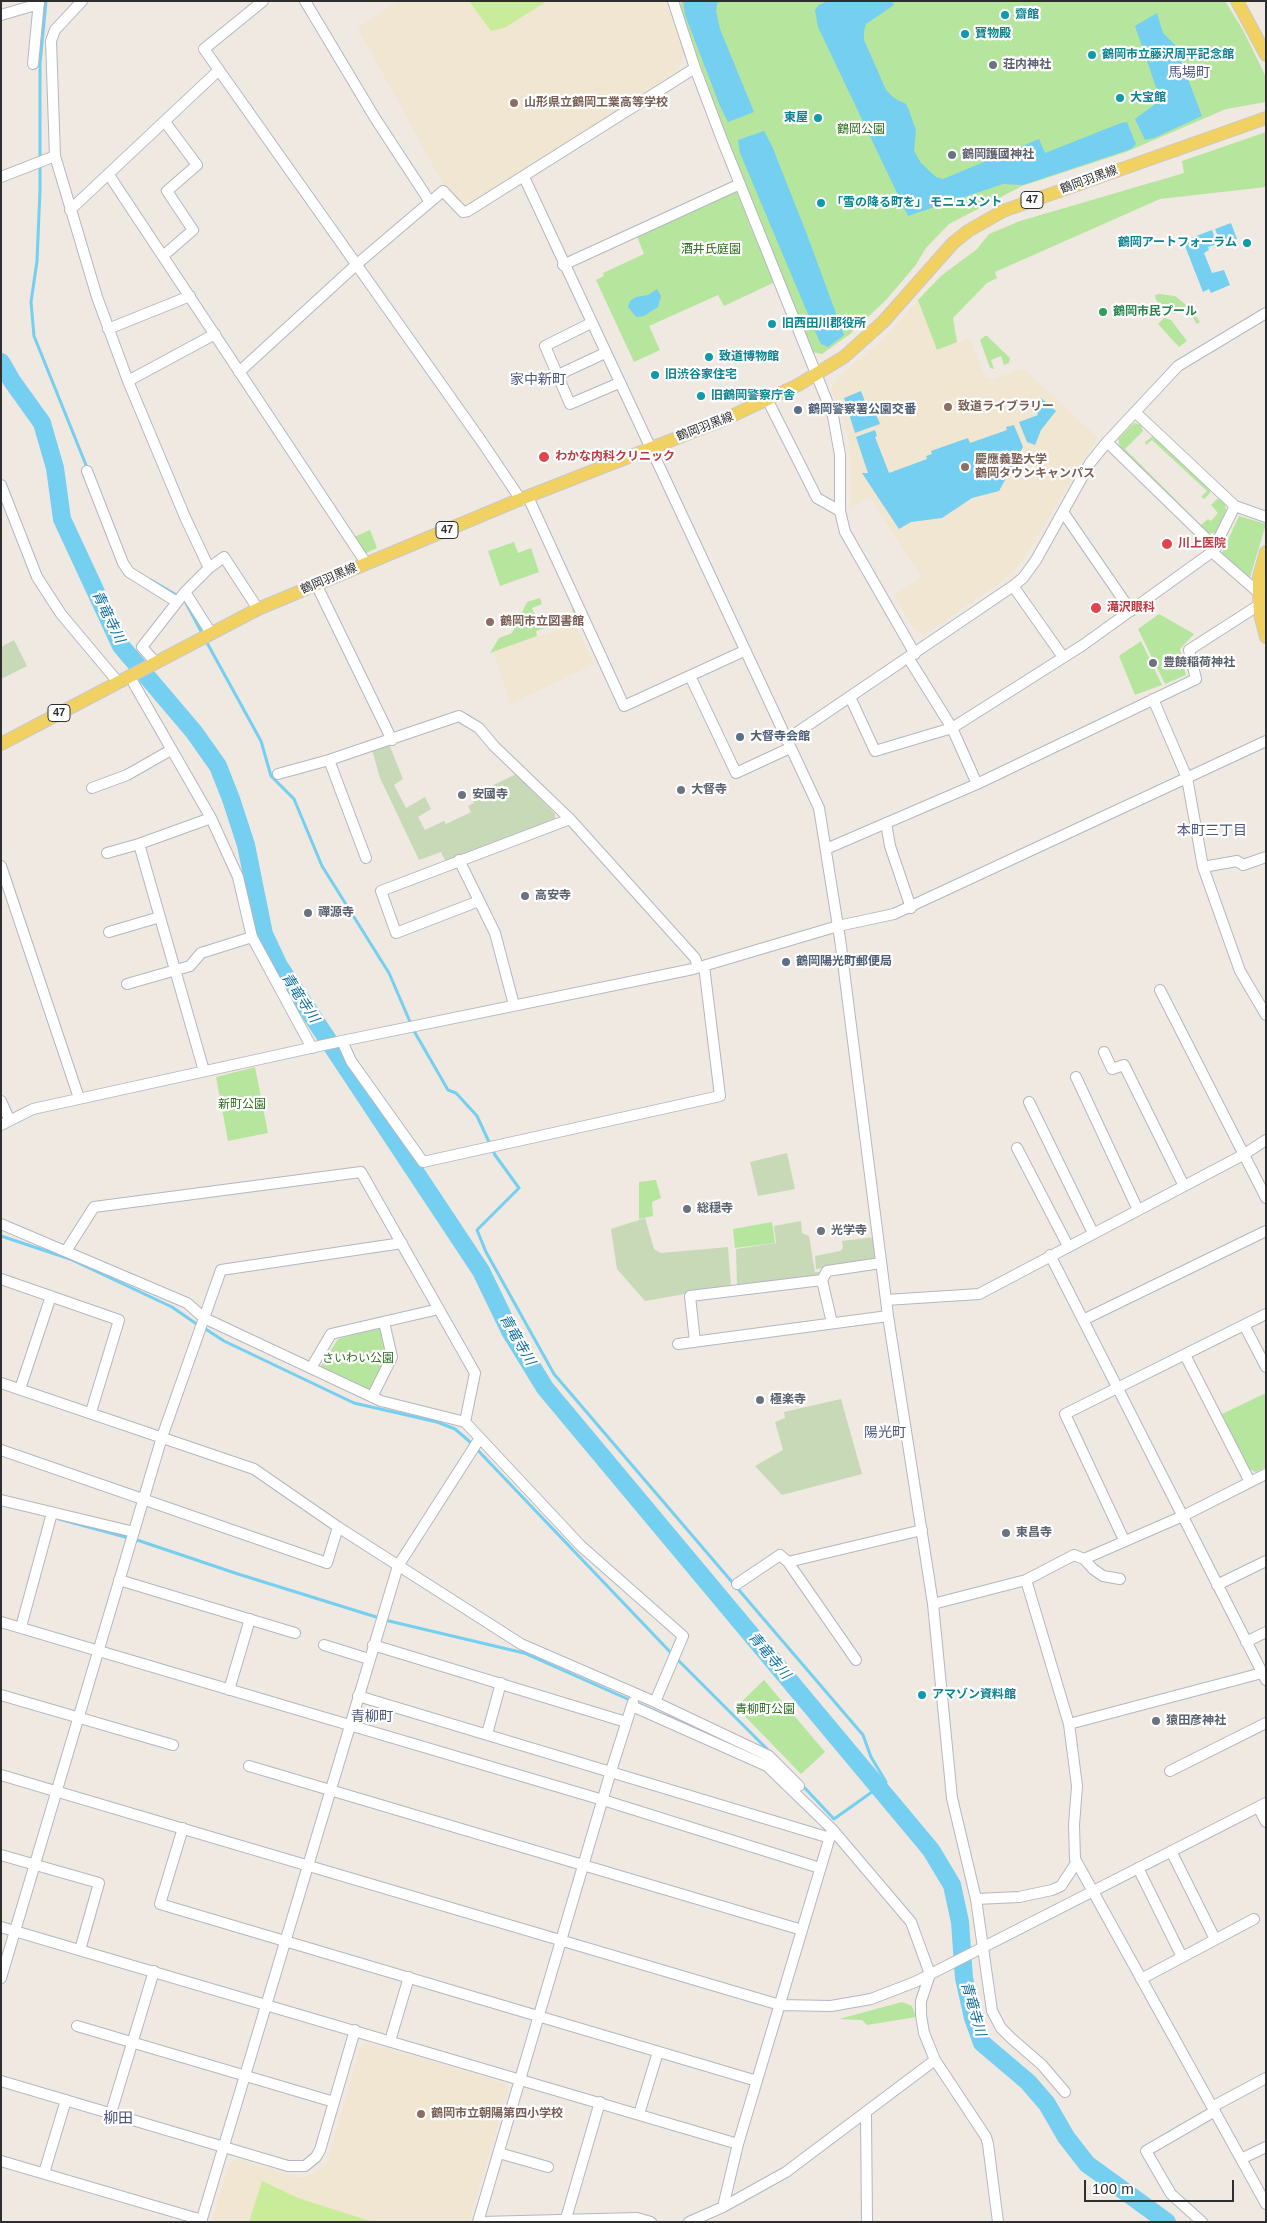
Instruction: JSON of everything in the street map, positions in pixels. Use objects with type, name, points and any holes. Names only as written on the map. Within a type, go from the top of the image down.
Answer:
[{"type":"main road","points":[[1237,1],[1266,55]]},
{"type":"main road","name":"鶴岡羽黒線","points":[[1,744],[258,609],[524,498],[768,401],[816,375],[844,357],[871,334],[942,254],[968,231],[984,220],[1003,211],[1266,118]]},
{"type":"main road","points":[[1266,552],[1259,577],[1259,599],[1266,637]]},
{"type":"street","points":[[82,1],[55,30],[50,53],[55,156],[108,329],[184,517],[209,568]]},
{"type":"street","points":[[263,1],[204,49],[524,498],[624,706],[744,651]]},
{"type":"street","points":[[305,1],[375,118],[430,202]]},
{"type":"street","points":[[673,1],[695,68],[833,416],[838,437],[842,474],[840,511],[847,537],[952,728],[977,784]]},
{"type":"street","points":[[1,15],[39,3],[33,64]]},
{"type":"street","points":[[37,22],[55,30]]},
{"type":"street","points":[[239,372],[357,264],[443,191],[463,212],[468,211],[695,68]]},
{"type":"street","points":[[70,210],[219,70]]},
{"type":"street","points":[[163,256],[193,230],[166,192],[197,165],[165,122]]},
{"type":"street","points":[[1,177],[55,156]]},
{"type":"street","points":[[109,175],[366,564]]},
{"type":"street","points":[[524,177],[649,448],[819,808],[838,926],[888,1316],[933,1604],[952,1798],[976,1899],[995,2019],[1011,2038],[1042,2065],[1065,2092]]},
{"type":"street","points":[[564,264],[740,184]]},
{"type":"street","points":[[108,329],[190,296]]},
{"type":"street","points":[[690,676],[736,773],[788,744],[850,697],[912,657],[1023,578],[1036,560],[1090,463],[1107,442],[1178,366],[1266,313]]},
{"type":"street","points":[[591,323],[545,346],[570,404],[619,383]]},
{"type":"street","points":[[128,381],[215,334]]},
{"type":"street","points":[[558,375],[605,353]]},
{"type":"street","points":[[768,401],[817,498],[840,511]]},
{"type":"street","points":[[1135,412],[1235,506],[1266,517]]},
{"type":"street","points":[[826,849],[977,784],[1196,679],[1189,650],[1259,599],[1214,550],[1107,442]]},
{"type":"street","points":[[87,471],[122,563],[129,572],[177,602]]},
{"type":"street","points":[[1,485],[37,577],[61,614],[118,682]]},
{"type":"street","points":[[850,697],[875,751],[952,728],[1131,611],[1214,550],[1235,506]]},
{"type":"street","points":[[1063,512],[1131,611]]},
{"type":"street","points":[[159,660],[142,647],[185,592],[209,568],[224,557],[258,609]]},
{"type":"street","points":[[316,584],[392,740]]},
{"type":"street","points":[[1013,586],[1063,657]]},
{"type":"street","points":[[185,592],[211,633]]},
{"type":"street","points":[[134,684],[211,818],[238,877],[252,937],[312,1048]]},
{"type":"street","points":[[1154,699],[1187,778],[1203,867],[1240,971],[1266,1015]]},
{"type":"street","points":[[278,774],[392,740],[459,716],[479,728],[494,746],[570,819],[701,967],[720,1096],[423,1162],[351,1060],[342,1041]]},
{"type":"street","points":[[1,1101],[5,1122],[33,1108],[342,1041],[701,967],[838,926],[876,919],[911,908],[1266,741]]},
{"type":"street","points":[[92,788],[127,775],[171,750]]},
{"type":"street","points":[[329,760],[366,858]]},
{"type":"street","points":[[107,853],[139,844],[211,818]]},
{"type":"street","points":[[480,901],[396,933],[381,891],[570,819]]},
{"type":"street","points":[[886,823],[890,846],[911,908]]},
{"type":"street","points":[[139,844],[204,1071]]},
{"type":"street","points":[[1203,867],[1237,861],[1243,865],[1266,857]]},
{"type":"street","points":[[459,860],[495,933],[514,1005]]},
{"type":"street","points":[[1,866],[79,1098]]},
{"type":"street","points":[[110,932],[160,917]]},
{"type":"street","points":[[127,984],[190,966],[201,954],[252,937]]},
{"type":"street","points":[[1160,990],[1266,1198]]},
{"type":"street","points":[[1104,1052],[1112,1069],[1124,1065],[1184,1186]]},
{"type":"street","points":[[1076,1077],[1138,1210]]},
{"type":"street","points":[[1028,1102],[1093,1233]]},
{"type":"street","points":[[886,1300],[979,1294],[1184,1186],[1266,1140]]},
{"type":"street","points":[[1017,1148],[1068,1246]]},
{"type":"street","points":[[66,1251],[94,1207],[361,1172],[476,1373],[464,1422]]},
{"type":"street","points":[[1,1224],[187,1303],[204,1318],[381,1401],[464,1422],[580,1546],[683,1636],[655,1702]]},
{"type":"street","points":[[1083,1320],[1266,1231]]},
{"type":"street","points":[[1,1978],[162,1436],[220,1270],[402,1243]]},
{"type":"street","points":[[1050,1256],[1264,1677],[1069,1724]]},
{"type":"street","points":[[832,1324],[822,1280],[826,1271],[881,1263]]},
{"type":"street","points":[[1,1278],[119,1320],[90,1412]]},
{"type":"street","points":[[694,1342],[690,1296],[822,1280]]},
{"type":"street","points":[[20,1389],[51,1296]]},
{"type":"street","points":[[311,1368],[331,1334],[439,1309]]},
{"type":"street","points":[[1124,1540],[1065,1414],[1266,1314]]},
{"type":"street","points":[[678,1344],[888,1316]]},
{"type":"street","points":[[372,1397],[392,1357],[384,1322]]},
{"type":"street","points":[[1244,1325],[1266,1367]]},
{"type":"street","points":[[1184,1355],[1250,1482]]},
{"type":"street","points":[[1,1383],[162,1436],[254,1469],[338,1527],[521,1644],[655,1702],[769,1756],[799,1786]]},
{"type":"street","points":[[1,2161],[202,2221],[398,1566],[480,1438]]},
{"type":"street","points":[[1,1450],[327,1562],[338,1527]]},
{"type":"street","points":[[1084,1559],[1182,1516],[1266,1474]]},
{"type":"street","points":[[1,1500],[134,1532]]},
{"type":"street","points":[[21,1627],[52,1513]]},
{"type":"street","points":[[788,1562],[922,1530]]},
{"type":"street","points":[[736,1584],[780,1555],[788,1562],[856,1660]]},
{"type":"street","points":[[933,1604],[1026,1580],[1074,1555],[1084,1559],[1092,1569],[1103,1576],[1120,1579]]},
{"type":"street","points":[[1217,1584],[1266,1561]]},
{"type":"street","points":[[120,1580],[295,1633]]},
{"type":"street","points":[[1026,1580],[1069,1724],[1077,1786],[1074,1825],[1076,1863],[1094,1891],[1266,2204]]},
{"type":"street","points":[[229,1690],[250,1619]]},
{"type":"street","points":[[1,1622],[603,1800],[820,1868]]},
{"type":"street","points":[[1246,1642],[1266,1632]]},
{"type":"street","points":[[324,1645],[369,1659]]},
{"type":"street","points":[[373,1645],[626,1722]]},
{"type":"street","points":[[487,1734],[501,1683]]},
{"type":"street","points":[[478,2222],[611,1771],[636,1694]]},
{"type":"street","points":[[1,1695],[173,1746]]},
{"type":"street","points":[[358,1696],[611,1771],[831,1833]]},
{"type":"street","points":[[632,1706],[767,1766],[831,1833],[911,1922],[930,1974],[924,1988],[921,2015],[927,2042],[935,2060],[986,2137],[998,2222]]},
{"type":"street","points":[[1170,1771],[1266,1723]]},
{"type":"street","points":[[248,1766],[802,1930]]},
{"type":"street","points":[[1,1775],[780,2005],[831,2006],[851,2004],[900,1989],[1262,1805],[1266,1822]]},
{"type":"street","points":[[182,1828],[160,1904],[757,2081]]},
{"type":"street","points":[[723,2207],[738,2144],[831,1833]]},
{"type":"street","points":[[1171,1851],[1215,1939]]},
{"type":"street","points":[[1,1855],[99,1883],[80,1950]]},
{"type":"street","points":[[976,1899],[1019,1896],[1052,1890],[1061,1886],[1076,1863]]},
{"type":"street","points":[[1138,1868],[1182,1957]]},
{"type":"street","points":[[1141,1979],[1254,1918]]},
{"type":"street","points":[[1,1926],[738,2144]]},
{"type":"street","points":[[111,2113],[154,1971]]},
{"type":"street","points":[[390,2041],[409,1977]]},
{"type":"street","points":[[76,2026],[334,2102]]},
{"type":"street","points":[[1,2081],[288,2166],[305,2166],[316,2157],[355,2030]]},
{"type":"street","points":[[639,2114],[658,2052]]},
{"type":"street","points":[[688,2222],[723,2207],[786,2172],[866,2114],[935,2060]]},
{"type":"street","points":[[1202,2222],[1171,2194],[1146,2151],[1266,2078]]},
{"type":"street","points":[[44,2173],[66,2100]]},
{"type":"street","points":[[566,2220],[600,2102]]},
{"type":"street","points":[[866,2114],[867,2222]]},
{"type":"street","points":[[1241,2159],[1266,2147]]},
{"type":"street","points":[[499,2153],[548,2167]]},
{"type":"street","points":[[482,2222],[637,2218],[651,2222]]},
{"type":"shaded area","name":"山形県立鶴岡工業高等学校","points":[[398,1],[665,1],[686,49],[678,71],[469,208],[464,207],[444,186],[358,28]]},
{"type":"shaded area","name":"慶應義塾大学 鶴岡タウンキャンパス","points":[[918,300],[937,350],[970,338],[985,377],[992,380],[1020,369],[1025,370],[1097,437],[1023,560],[1014,571],[926,634],[915,631],[894,595],[921,577],[870,497],[850,509],[848,434],[831,388],[838,378],[879,343]]},
{"type":"shaded area","points":[[575,624],[594,664],[510,704],[494,652]]},
{"type":"shaded area","name":"鶴岡市立朝陽第四小学校","points":[[367,2043],[505,2083],[508,2090],[469,2222],[212,2222],[229,2163],[237,2159],[296,2177],[304,2177],[314,2174],[328,2160],[360,2047]]},
{"type":"green space","points":[[469,1],[547,1],[506,27],[491,31]]},
{"type":"green space","name":"鶴岡公園","points":[[681,1],[1225,1],[1243,30],[1266,77],[1266,102],[1226,109],[1126,152],[1022,186],[949,224],[926,248],[915,266],[886,300],[850,334],[822,354],[812,352],[727,139],[680,9]]},
{"type":"green space","points":[[1266,132],[1266,187],[1160,199],[995,272],[997,278],[987,283],[953,318],[957,342],[937,350],[918,300],[941,276],[977,249],[989,234],[1020,221],[1184,173],[1182,161]]},
{"type":"green space","name":"酒井氏庭園","points":[[736,189],[775,282],[724,306],[718,295],[649,326],[660,350],[634,362],[596,280],[604,276],[603,273],[644,254],[636,234]]},
{"type":"green space","points":[[1155,295],[1175,296],[1190,308],[1200,322],[1197,324],[1186,308],[1175,314],[1166,312],[1156,300]]},
{"type":"green space","points":[[1164,318],[1171,320],[1187,341],[1179,347],[1158,324]]},
{"type":"green space","points":[[985,336],[1010,358],[1009,363],[1004,365],[1001,356],[991,360],[994,369],[990,368],[980,340]]},
{"type":"green space","points":[[1134,423],[1141,425],[1143,431],[1125,449],[1201,525],[1208,519],[1211,521],[1218,513],[1211,505],[1217,499],[1225,503],[1226,511],[1217,533],[1207,533],[1120,447],[1118,439]]},
{"type":"green space","points":[[1153,436],[1210,489],[1210,493],[1204,499],[1201,497],[1207,491],[1152,440],[1146,445],[1145,442]]},
{"type":"green space","points":[[1239,516],[1266,524],[1249,581],[1220,557]]},
{"type":"green space","points":[[370,530],[377,548],[362,555],[352,538]]},
{"type":"green space","points":[[514,542],[518,553],[531,548],[539,572],[500,586],[488,551]]},
{"type":"green space","points":[[540,598],[542,604],[532,608],[540,628],[574,615],[572,609],[575,608],[579,617],[536,631],[537,636],[490,653],[499,638],[512,633],[527,602]]},
{"type":"green space","points":[[1159,614],[1194,634],[1180,649],[1186,675],[1165,684],[1138,629]]},
{"type":"green space","points":[[14,640],[27,666],[1,679],[1,647]]},
{"type":"green space","points":[[1141,641],[1162,685],[1135,695],[1119,656]]},
{"type":"green space","name":"安國寺","points":[[389,744],[403,779],[394,785],[406,808],[425,797],[431,809],[418,817],[425,830],[444,821],[446,824],[471,812],[468,806],[474,803],[471,796],[516,774],[555,814],[555,819],[446,862],[441,852],[419,860],[380,778],[372,750]]},
{"type":"green space","name":"新町公園","points":[[255,1067],[268,1133],[228,1141],[216,1077]]},
{"type":"green space","points":[[787,1153],[795,1189],[758,1196],[750,1162]]},
{"type":"green space","points":[[656,1180],[661,1198],[652,1202],[653,1216],[639,1219],[639,1182]]},
{"type":"green space","points":[[645,1218],[654,1249],[661,1253],[728,1247],[731,1286],[645,1301],[617,1269],[611,1229]]},
{"type":"green space","points":[[801,1221],[802,1233],[809,1236],[815,1272],[823,1272],[820,1276],[737,1285],[736,1249],[776,1243],[774,1226]]},
{"type":"green space","points":[[772,1222],[775,1243],[735,1248],[733,1229]]},
{"type":"green space","points":[[875,1237],[878,1261],[816,1269],[815,1256],[840,1251],[843,1248],[842,1241]]},
{"type":"green space","name":"さいわい公園","points":[[380,1327],[388,1356],[371,1392],[319,1369],[338,1339]]},
{"type":"green space","points":[[1266,1393],[1266,1467],[1256,1472],[1244,1467],[1218,1416]]},
{"type":"green space","points":[[841,1399],[862,1474],[782,1495],[755,1466],[783,1450],[775,1422],[785,1418],[784,1412]]},
{"type":"green space","name":"青柳町公園","points":[[764,1680],[825,1752],[801,1774],[736,1707]]},
{"type":"green space","points":[[902,2002],[912,2006],[916,2017],[867,2025],[862,2020],[839,2019]]},
{"type":"green space","points":[[262,2181],[298,2198],[373,2222],[249,2222]]},
{"type":"water","points":[[683,1],[720,1],[717,4],[716,11],[720,29],[754,112],[728,122],[685,15]]},
{"type":"water","points":[[828,1],[892,1],[894,5],[866,24],[864,40],[886,90],[894,98],[906,104],[916,130],[914,151],[921,163],[936,177],[943,179],[1039,139],[1045,153],[1127,122],[1136,144],[1131,149],[1023,185],[1003,184],[908,216],[818,27],[815,10],[819,5]]},
{"type":"water","points":[[1157,13],[1163,33],[1175,45],[1202,116],[1154,138],[1145,140],[1135,119],[1158,102],[1159,96],[1135,26]]},
{"type":"water","points":[[764,131],[772,146],[806,232],[844,335],[828,347],[821,344],[818,338],[740,153],[738,140]]},
{"type":"water","points":[[1231,223],[1237,239],[1230,242],[1228,238],[1220,241],[1215,229]]},
{"type":"water","points":[[1212,230],[1218,247],[1215,248],[1214,245],[1208,247],[1209,250],[1204,253],[1212,273],[1224,270],[1230,285],[1211,293],[1209,289],[1203,292],[1183,241]]},
{"type":"water","points":[[657,289],[661,296],[658,307],[644,316],[636,317],[628,307],[630,301],[636,297],[648,295]]},
{"type":"water","points":[[861,391],[870,415],[876,414],[880,424],[855,433],[844,398]]},
{"type":"water","points":[[1041,398],[1056,411],[1041,430],[1035,445],[1027,442],[1019,422],[1038,415],[1034,405]]},
{"type":"water","points":[[1014,425],[1023,447],[999,491],[972,498],[942,518],[911,522],[899,529],[862,473],[868,473],[856,437],[875,430],[877,436],[875,437],[889,473],[927,459],[926,456],[932,454],[931,451],[968,438],[970,443],[1007,430],[1006,427]]},
{"type":"waterway","points":[[46,1],[40,64],[40,190],[37,261],[31,302],[34,336],[88,470]]},
{"type":"waterway","name":"青竜寺川","points":[[1,362],[42,423],[55,468],[62,519],[121,646],[194,732],[218,766],[246,845],[264,934],[279,966],[481,1271],[510,1331],[545,1388],[931,1850],[952,1885],[960,1922],[964,1978],[973,2018],[982,2043],[1028,2082],[1047,2104],[1066,2137],[1087,2164],[1167,2222]]},
{"type":"waterway","points":[[151,580],[178,596]]},
{"type":"waterway","points":[[186,603],[203,635]]},
{"type":"waterway","points":[[206,641],[261,741],[271,776],[294,799],[322,866],[389,973],[414,1031],[448,1090],[456,1093],[477,1116],[495,1155],[519,1188],[477,1230],[486,1252],[554,1374],[863,1735],[871,1757],[886,1782],[834,1819],[802,1785]]},
{"type":"waterway","points":[[1,1236],[70,1259],[172,1307],[198,1325]]},
{"type":"waterway","points":[[204,1328],[224,1341],[354,1403],[437,1422],[455,1429],[469,1441],[674,1656],[770,1752]]},
{"type":"waterway","points":[[59,1519],[140,1541],[389,1621],[524,1653],[738,1748]]},
{"type":"place","name":"齋館","points":[[1005,15]]},
{"type":"place","name":"寶物殿","points":[[965,34]]},
{"type":"place","name":"鶴岡市立藤沢周平記念館","points":[[1092,55]]},
{"type":"place","name":"荘内神社","points":[[993,65]]},
{"type":"place","name":"大宝館","points":[[1120,98]]},
{"type":"place","name":"山形県立鶴岡工業高等学校","points":[[514,103]]},
{"type":"place","name":"東屋","points":[[818,118]]},
{"type":"place","name":"鶴岡護國神社","points":[[952,155]]},
{"type":"place","name":"「雪の降る町を」 モニュメント","points":[[821,203]]},
{"type":"place","name":"鶴岡アートフォーラム","points":[[1247,243]]},
{"type":"place","name":"鶴岡市民プール","points":[[1103,312]]},
{"type":"place","name":"旧西田川郡役所","points":[[772,324]]},
{"type":"place","name":"致道博物館","points":[[709,357]]},
{"type":"place","name":"旧渋谷家住宅","points":[[655,375]]},
{"type":"place","name":"旧鶴岡警察庁舎","points":[[701,396]]},
{"type":"place","name":"致道ライブラリー","points":[[948,407]]},
{"type":"place","name":"鶴岡警察署公園交番","points":[[798,410]]},
{"type":"place","name":"わかな内科クリニック","points":[[544,457]]},
{"type":"place","name":"慶應義塾大学 鶴岡タウンキャンパス","points":[[965,467]]},
{"type":"place","name":"川上医院","points":[[1167,544]]},
{"type":"place","name":"滝沢眼科","points":[[1096,608]]},
{"type":"place","name":"鶴岡市立図書館","points":[[490,622]]},
{"type":"place","name":"豊饒稲荷神社","points":[[1153,663]]},
{"type":"place","name":"大督寺会館","points":[[740,737]]},
{"type":"place","name":"大督寺","points":[[681,790]]},
{"type":"place","name":"安國寺","points":[[462,795]]},
{"type":"place","name":"高安寺","points":[[525,896]]},
{"type":"place","name":"禪源寺","points":[[308,913]]},
{"type":"place","name":"鶴岡陽光町郵便局","points":[[786,962]]},
{"type":"place","name":"総穏寺","points":[[687,1209]]},
{"type":"place","name":"光学寺","points":[[821,1231]]},
{"type":"place","name":"極楽寺","points":[[760,1400]]},
{"type":"place","name":"東昌寺","points":[[1006,1533]]},
{"type":"place","name":"アマゾン資料館","points":[[922,1695]]},
{"type":"place","name":"猿田彦神社","points":[[1156,1721]]},
{"type":"place","name":"鶴岡市立朝陽第四小学校","points":[[421,2114]]},
{"type":"district","name":"馬場町","points":[[1189,73]]},
{"type":"district","name":"家中新町","points":[[538,380]]},
{"type":"district","name":"本町三丁目","points":[[1212,831]]},
{"type":"district","name":"陽光町","points":[[885,1433]]},
{"type":"district","name":"青柳町","points":[[372,1717]]},
{"type":"district","name":"柳田","points":[[118,2119]]}]
